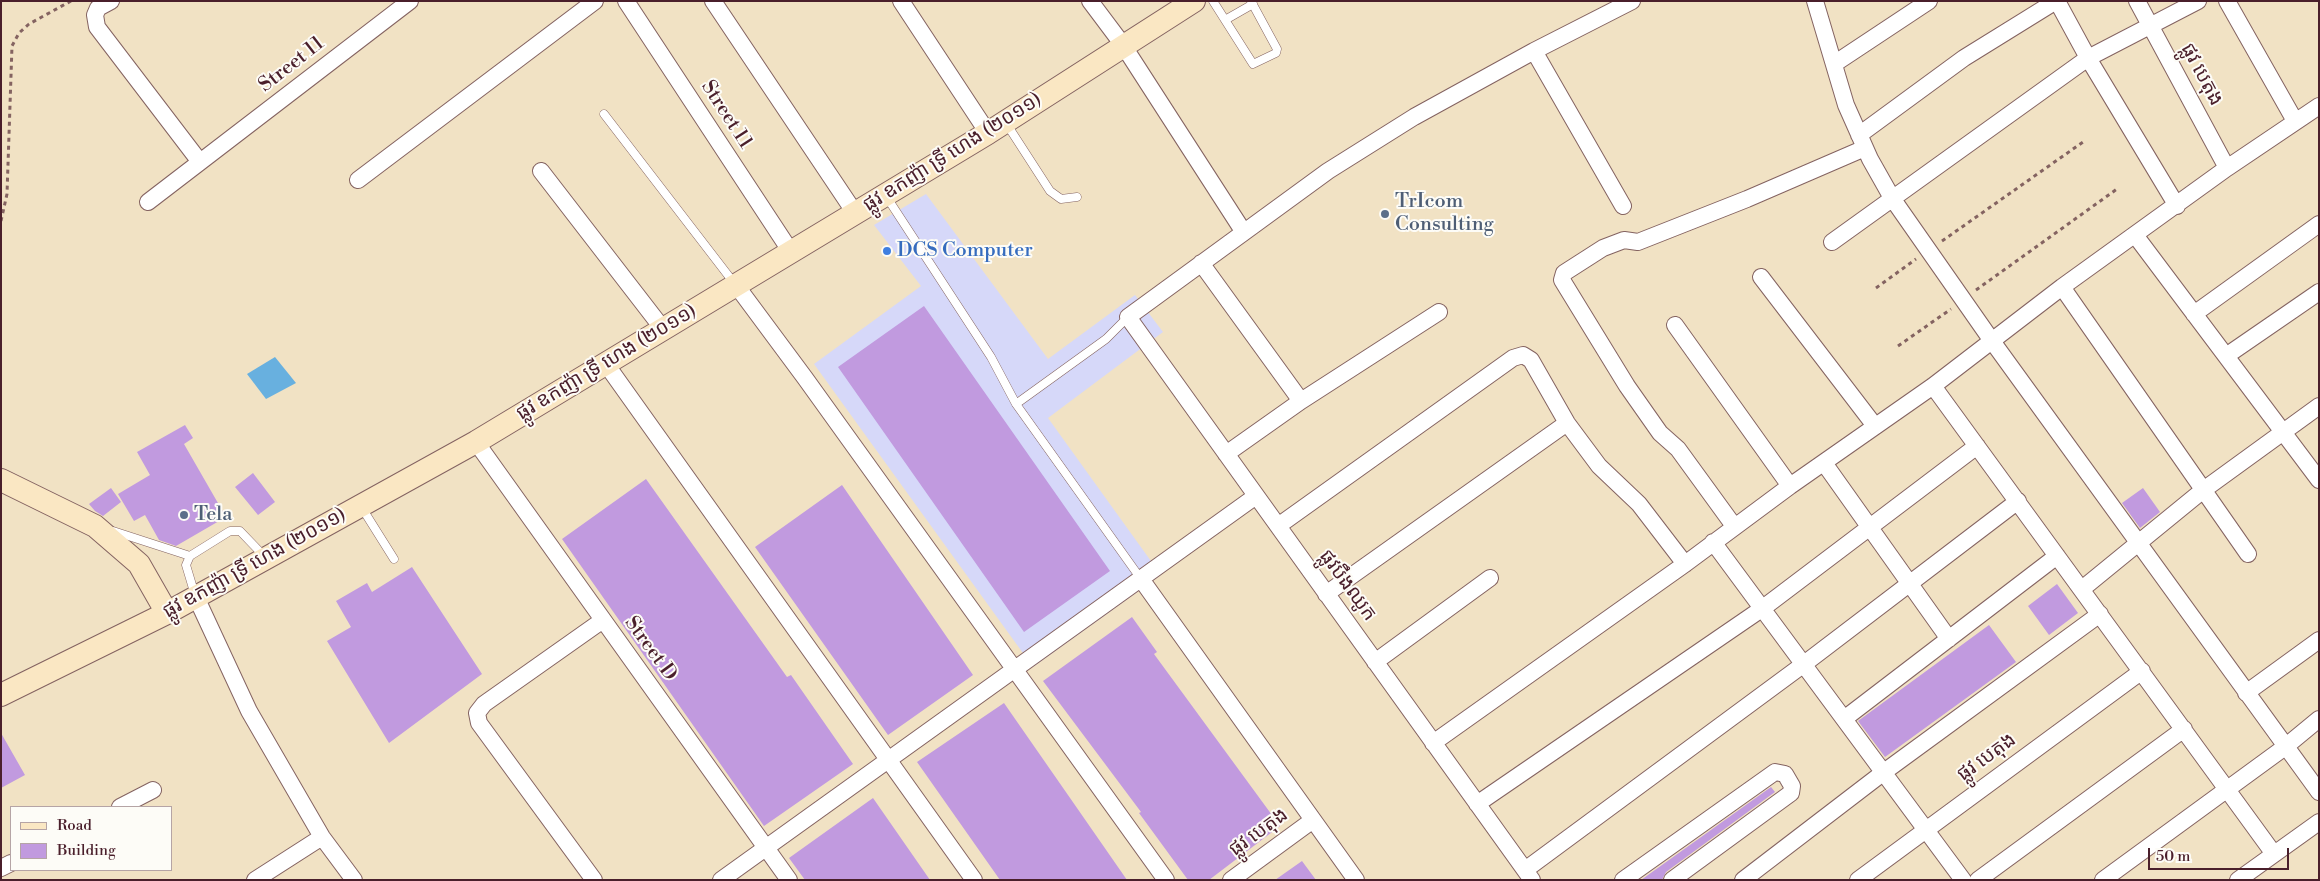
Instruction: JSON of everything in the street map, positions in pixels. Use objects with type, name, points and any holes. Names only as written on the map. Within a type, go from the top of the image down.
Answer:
[{"type":"main road","name":"ផ្លូវ ឧកញ៉ា ទ្រី ហេង (២០១១)","points":[[1,694],[167,613],[476,442],[886,195],[1194,1]]},
{"type":"main road","points":[[1,480],[95,526],[139,564],[167,613]]},
{"type":"street","points":[[112,1],[98,8],[95,15],[97,27],[200,162]]},
{"type":"street","name":"Street 11","points":[[148,202],[410,1]]},
{"type":"street","points":[[358,180],[595,1]]},
{"type":"street","name":"Street 11","points":[[626,1],[790,252]]},
{"type":"street","points":[[713,1],[855,213]]},
{"type":"street","points":[[901,1],[936,53],[996,127]]},
{"type":"street","points":[[1090,1],[1123,45],[1243,231]]},
{"type":"street","points":[[1103,1],[1123,45]]},
{"type":"street","points":[[1128,317],[1243,231],[1328,171],[1414,117],[1534,51],[1632,1]]},
{"type":"street","points":[[1815,1],[1846,105],[1862,141],[1892,198],[1992,341],[2285,748],[2319,792]]},
{"type":"street","points":[[1834,64],[1929,1]]},
{"type":"street","points":[[1734,526],[1678,449],[1660,433],[1627,386],[1562,280],[1564,273],[1603,248],[1624,240],[1638,242],[1747,199],[1862,141],[1964,58],[2056,1],[2176,206]]},
{"type":"street","name":"ផ្លូវ បេតុង","points":[[2137,1],[2227,168]]},
{"type":"street","points":[[1832,242],[2088,58],[2198,1]]},
{"type":"street","points":[[2227,1],[2295,121]]},
{"type":"street","points":[[1534,51],[1623,206]]},
{"type":"street","points":[[1433,742],[1933,386],[2062,287],[2227,168],[2319,106]]},
{"type":"street","points":[[541,171],[663,329]]},
{"type":"street","points":[[2194,314],[2319,224]]},
{"type":"street","points":[[2136,235],[2319,480]]},
{"type":"street","points":[[1201,263],[1301,401]]},
{"type":"street","points":[[1761,276],[1875,426]]},
{"type":"street","points":[[736,285],[1166,880]]},
{"type":"street","points":[[2062,287],[2202,491],[2248,554]]},
{"type":"street","points":[[2226,356],[2319,292]]},
{"type":"street","points":[[1226,454],[1301,401],[1439,312]]},
{"type":"street","name":"ផ្លូវបឹងឈូក","points":[[1128,317],[1528,875]]},
{"type":"street","points":[[1675,325],[1790,486]]},
{"type":"street","points":[[1278,526],[1513,358],[1523,355],[1531,360],[1567,423],[1599,466],[1639,504],[1685,564]]},
{"type":"street","points":[[606,364],[974,880]]},
{"type":"street","points":[[1933,386],[2274,854]]},
{"type":"street","points":[[2082,589],[2202,491],[2319,406]]},
{"type":"street","points":[[1326,594],[1567,423]]},
{"type":"street","name":"Street D","points":[[476,442],[789,880]]},
{"type":"street","points":[[1477,804],[1762,608],[1977,446]]},
{"type":"street","points":[[1824,463],[1949,639]]},
{"type":"street","points":[[721,880],[1256,496]]},
{"type":"street","points":[[1528,875],[2018,502]]},
{"type":"street","points":[[1713,542],[1964,880]]},
{"type":"street","points":[[1844,719],[2057,556]]},
{"type":"street","points":[[1375,662],[1490,578]]},
{"type":"street","points":[[1141,579],[1356,880]]},
{"type":"street","points":[[196,597],[248,711],[322,836],[354,880]]},
{"type":"street","points":[[1743,880],[1884,772],[2100,614]]},
{"type":"street","points":[[594,880],[479,723],[477,713],[484,704],[603,620]]},
{"type":"street","points":[[2246,693],[2319,640]]},
{"type":"street","name":"ផ្លូវ បេតុង","points":[[1858,880],[2142,671]]},
{"type":"street","points":[[2103,880],[2285,748],[2319,719]]},
{"type":"street","points":[[1978,880],[2184,729]]},
{"type":"street","points":[[1623,880],[1775,772],[1785,774],[1792,786],[1791,793],[1672,880]]},
{"type":"street","points":[[122,806],[154,790]]},
{"type":"street","name":"ផ្លូវ បេតុង","points":[[1231,880],[1313,820]]},
{"type":"street","points":[[2238,880],[2319,822]]},
{"type":"street","points":[[255,880],[322,836]]},
{"type":"lane","points":[[1213,1],[1250,62],[1256,64],[1276,52],[1276,45],[1252,3],[1225,20]]},
{"type":"lane","points":[[604,114],[736,285]]},
{"type":"lane","points":[[996,127],[1050,191],[1061,199],[1077,196]]},
{"type":"lane","points":[[886,195],[991,358],[1016,404],[1141,579]]},
{"type":"lane","points":[[1016,404],[1106,339],[1128,317]]},
{"type":"lane","points":[[361,507],[394,559]]},
{"type":"lane","points":[[95,526],[190,556]]},
{"type":"lane","points":[[196,597],[186,564],[190,556],[230,532],[240,531],[266,558]]},
{"type":"path","points":[[1,222],[7,194],[12,46],[19,33],[29,24],[71,1]]},
{"type":"path","points":[[1876,288],[2083,142]]},
{"type":"path","points":[[1898,346],[2117,189]]},
{"type":"shaded area","points":[[926,194],[1048,359],[1135,295],[1163,332],[1048,418],[1161,575],[1033,667],[814,364],[921,286],[874,225]]},
{"type":"water","points":[[275,357],[296,383],[266,399],[247,374]]},
{"type":"building","points":[[924,306],[1110,571],[1024,632],[838,367]]},
{"type":"building","points":[[185,425],[193,438],[184,444],[226,517],[176,546],[159,540],[145,515],[134,521],[118,494],[150,475],[137,452]]},
{"type":"building","points":[[253,473],[275,502],[258,515],[235,487]]},
{"type":"building","points":[[646,479],[787,677],[791,675],[853,764],[764,826],[562,539]]},
{"type":"building","points":[[842,485],[973,675],[888,735],[755,547]]},
{"type":"building","points":[[111,488],[121,502],[103,516],[89,504]]},
{"type":"building","points":[[2143,488],[2160,512],[2140,528],[2122,503]]},
{"type":"building","points":[[412,567],[482,674],[389,743],[327,641],[351,627],[336,601],[367,583],[372,592]]},
{"type":"building","points":[[2057,584],[2078,613],[2049,635],[2028,606]]},
{"type":"building","points":[[1132,617],[1157,652],[1154,654],[1280,826],[1209,880],[1188,880],[1139,813],[1141,812],[1043,681]]},
{"type":"building","points":[[1989,625],[2016,662],[1885,757],[1858,721]]},
{"type":"building","points":[[1004,703],[1127,880],[1000,880],[917,762]]},
{"type":"building","points":[[1,733],[25,775],[1,788]]},
{"type":"building","points":[[1771,787],[1775,792],[1666,872],[1662,880],[1641,880]]},
{"type":"building","points":[[873,798],[930,880],[805,880],[789,858]]},
{"type":"building","points":[[1302,861],[1316,880],[1275,880]]},
{"type":"place","name":"TrIcom Consulting","points":[[1385,214]]},
{"type":"place","name":"DCS Computer","points":[[887,251]]},
{"type":"place","name":"Tela","points":[[184,515]]}]
